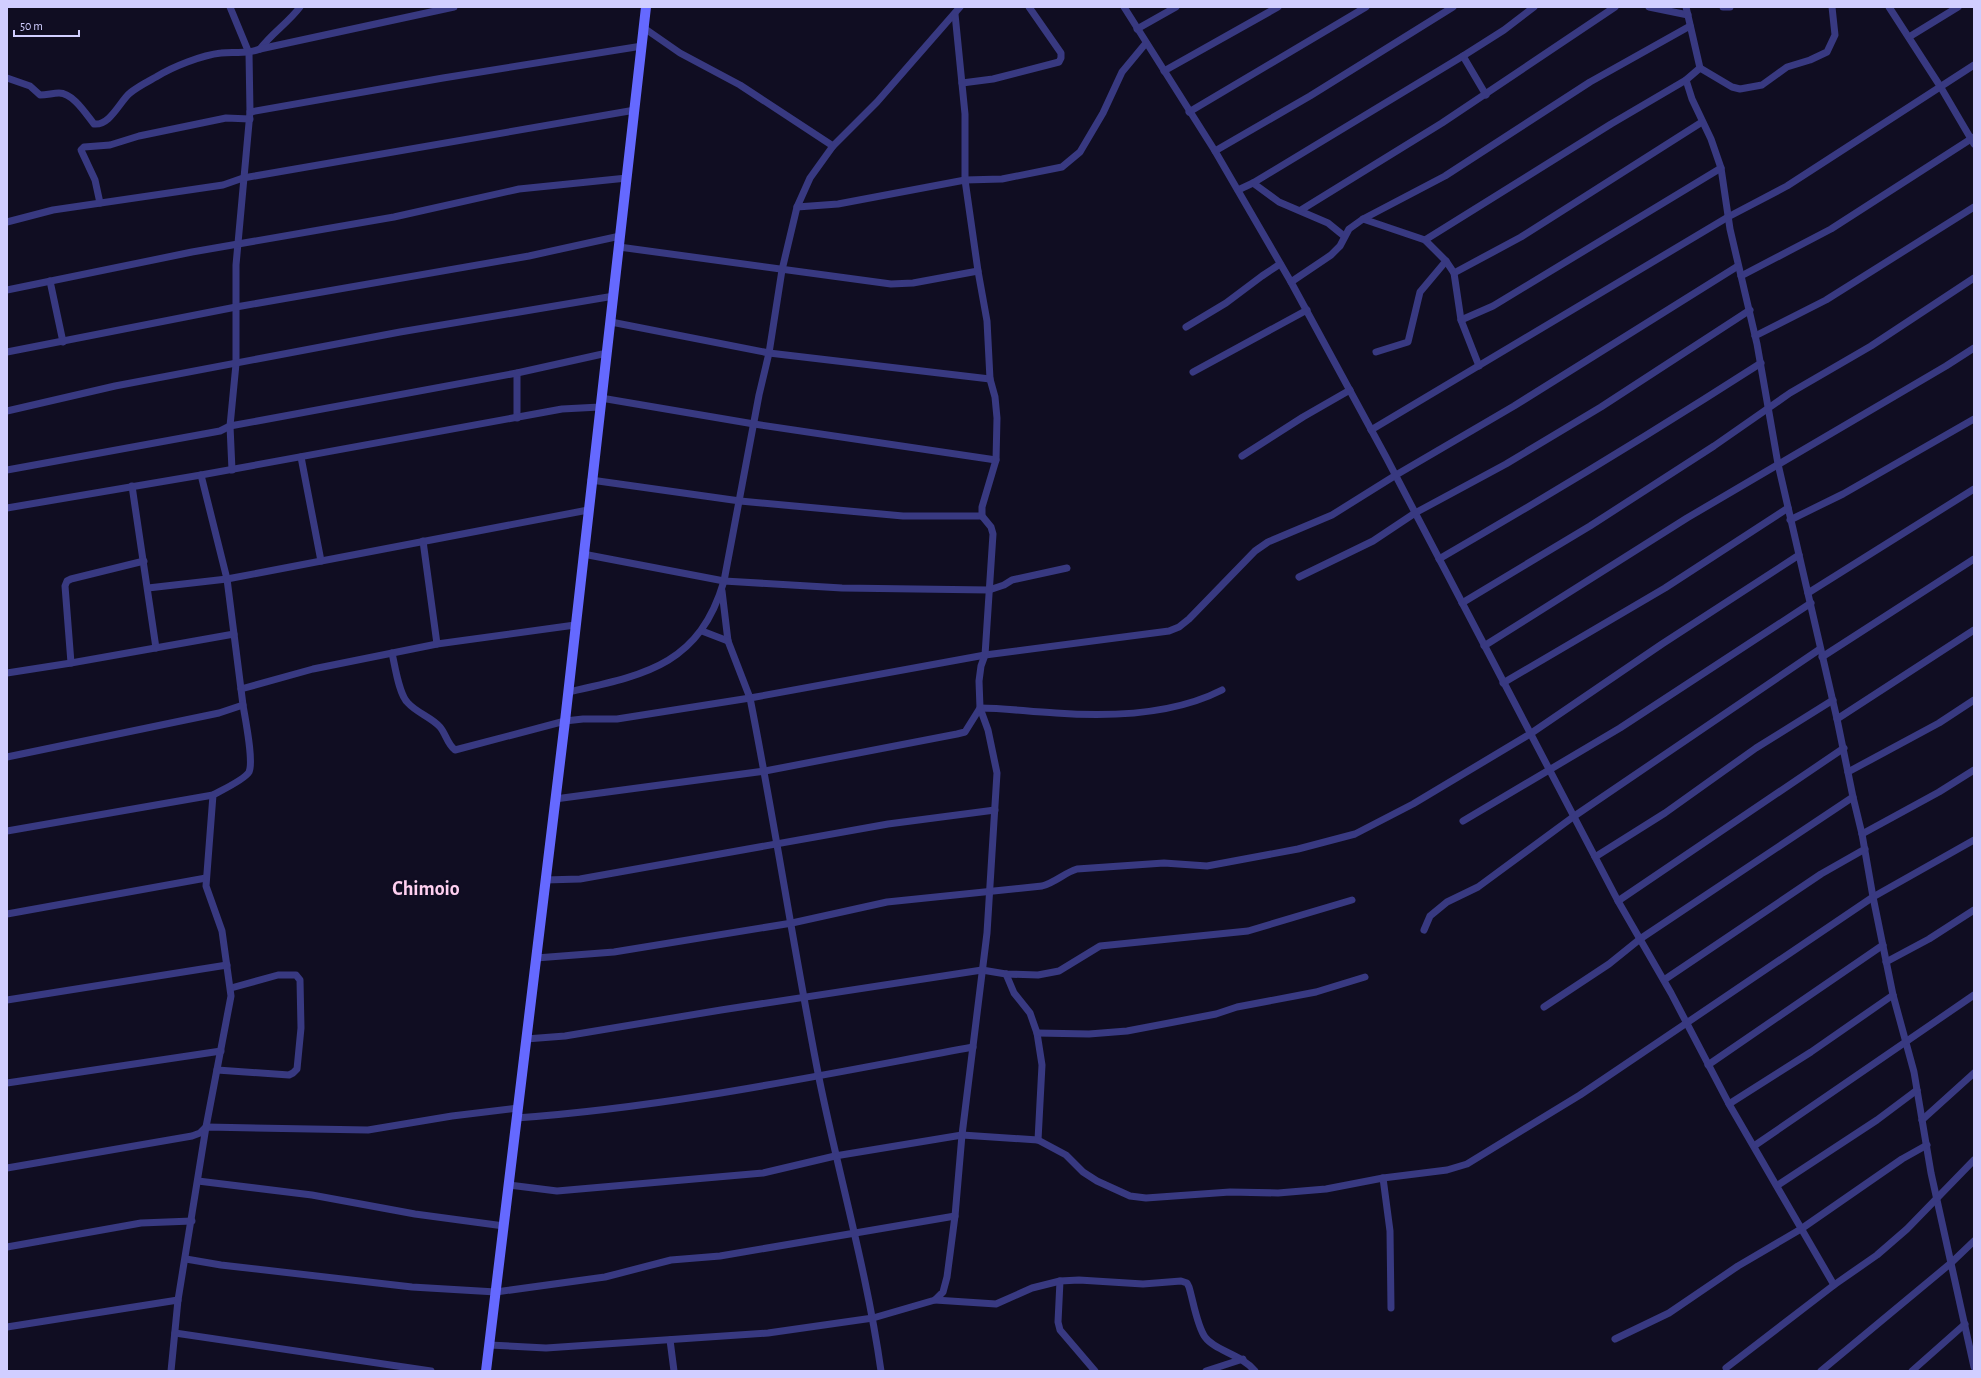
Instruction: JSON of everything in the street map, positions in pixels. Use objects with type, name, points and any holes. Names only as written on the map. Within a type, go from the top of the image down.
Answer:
[{"type":"street","points":[[230,7],[249,53],[250,116],[236,265],[236,364],[230,426],[232,470]]},
{"type":"street","points":[[260,49],[269,36],[289,20],[300,7]]},
{"type":"street","points":[[7,78],[30,86],[40,95],[59,93],[66,94],[85,110],[94,124],[97,124],[111,116],[131,92],[165,72],[219,53],[234,51],[249,53],[260,49],[454,7]]},
{"type":"street","points":[[486,1371],[568,692],[646,7]]},
{"type":"street","points":[[568,692],[638,675],[664,663],[687,647],[702,631],[715,608],[722,590],[769,353],[782,270],[797,207],[810,178],[833,146],[877,102],[956,14],[960,7]]},
{"type":"street","points":[[962,83],[994,79],[1059,62],[1061,53],[1029,7]]},
{"type":"street","points":[[1124,7],[1215,151],[1307,310],[1396,475],[1503,683],[1618,901],[1664,980],[1729,1104],[1778,1185],[1801,1229],[1834,1285]]},
{"type":"street","points":[[1164,71],[1278,7]]},
{"type":"street","points":[[1189,112],[1366,7]]},
{"type":"street","points":[[1215,151],[1310,96],[1453,7]]},
{"type":"street","points":[[1238,190],[1253,183],[1463,56],[1504,30],[1534,7]]},
{"type":"street","points":[[1300,210],[1486,95],[1615,7]]},
{"type":"street","points":[[1649,7],[1688,15]]},
{"type":"street","points":[[1686,7],[1700,68],[1732,87],[1740,89],[1762,85],[1787,67],[1810,60],[1827,52],[1835,35],[1832,7]]},
{"type":"street","points":[[1723,7],[1730,7]]},
{"type":"street","points":[[1741,276],[1831,229],[1973,140],[1889,7]]},
{"type":"street","points":[[1909,37],[1958,7]]},
{"type":"street","points":[[1137,29],[1172,8]]},
{"type":"street","points":[[935,1300],[943,1292],[947,1278],[956,1216],[962,1135],[982,970],[997,773],[988,730],[980,708],[979,681],[985,655],[993,534],[991,527],[982,516],[982,507],[996,460],[997,418],[995,397],[990,379],[987,321],[965,180],[965,114],[956,14]]},
{"type":"street","points":[[1291,282],[1331,255],[1340,246],[1349,229],[1364,218],[1445,176],[1590,82],[1690,26]]},
{"type":"street","points":[[644,28],[680,52],[740,85],[833,146]]},
{"type":"street","points":[[797,207],[838,204],[965,180],[1002,179],[1062,166],[1080,152],[1103,113],[1122,72],[1146,43]]},
{"type":"street","points":[[100,203],[95,180],[82,155],[81,150],[84,147],[110,145],[138,136],[226,118],[250,116],[443,78],[642,46]]},
{"type":"street","points":[[1463,56],[1486,95]]},
{"type":"street","points":[[1371,430],[1728,217],[1787,186],[1974,65]]},
{"type":"street","points":[[1425,240],[1686,80],[1700,68]]},
{"type":"street","points":[[1686,80],[1692,99],[1711,139],[1721,168],[1728,217],[1738,266],[1750,310],[1761,363],[1778,464],[1844,748],[1853,798],[1865,848],[1886,962],[1906,1043],[1951,1263],[1965,1324],[1972,1341],[1974,1367]]},
{"type":"street","points":[[7,222],[53,210],[223,185],[243,178],[635,110]]},
{"type":"street","points":[[1454,274],[1521,237],[1702,122]]},
{"type":"street","points":[[1461,320],[1493,306],[1721,168]]},
{"type":"street","points":[[7,290],[177,254],[394,218],[518,189],[627,178]]},
{"type":"street","points":[[1253,183],[1279,202],[1328,223],[1344,236]]},
{"type":"street","points":[[1755,336],[1826,300],[1974,207]]},
{"type":"street","points":[[1364,218],[1425,240],[1446,261],[1454,274],[1461,320],[1479,366]]},
{"type":"street","points":[[7,352],[236,307],[529,256],[620,236]]},
{"type":"street","points":[[619,247],[891,284],[913,283],[978,271]]},
{"type":"street","points":[[1376,352],[1408,342],[1420,292],[1446,261]]},
{"type":"street","points":[[1186,327],[1226,303],[1280,264]]},
{"type":"street","points":[[392,654],[403,696],[408,703],[442,729],[451,746],[455,750],[564,721],[582,719],[617,719],[750,698],[985,655],[1156,633],[1179,627],[1189,619],[1255,551],[1264,545],[1332,515],[1396,475],[1514,406],[1738,266]]},
{"type":"street","points":[[1462,603],[1590,526],[1714,446],[1790,393],[1870,346],[1974,278]]},
{"type":"street","points":[[50,281],[63,342]]},
{"type":"street","points":[[7,411],[115,386],[400,332],[614,296]]},
{"type":"street","points":[[1193,372],[1307,310]]},
{"type":"street","points":[[1299,577],[1373,541],[1415,513],[1506,464],[1587,415],[1750,310]]},
{"type":"street","points":[[611,322],[769,353],[990,379]]},
{"type":"street","points":[[1484,646],[1688,518],[1974,348]]},
{"type":"street","points":[[7,470],[220,431],[230,426],[517,373],[607,353]]},
{"type":"street","points":[[1439,559],[1523,510],[1761,363]]},
{"type":"street","points":[[517,373],[517,418]]},
{"type":"street","points":[[1242,456],[1303,417],[1350,390]]},
{"type":"street","points":[[7,508],[232,470],[600,402],[996,460]]},
{"type":"street","points":[[1790,520],[1843,494],[1974,420]]},
{"type":"street","points":[[300,457],[321,561]]},
{"type":"street","points":[[7,831],[213,795],[245,776],[249,771],[251,764],[248,736],[226,579],[201,475]]},
{"type":"street","points":[[591,480],[740,502],[903,516],[982,516]]},
{"type":"street","points":[[132,486],[156,648]]},
{"type":"street","points":[[1808,593],[1974,489]]},
{"type":"street","points":[[1503,683],[1665,588],[1788,508]]},
{"type":"street","points":[[148,588],[226,579],[588,510]]},
{"type":"street","points":[[423,541],[437,644]]},
{"type":"street","points":[[583,554],[724,581],[842,588],[989,590],[1004,585],[1012,580],[1067,568]]},
{"type":"street","points":[[536,958],[614,952],[792,923],[887,902],[1042,886],[1053,883],[1059,880],[1065,873],[1077,869],[1164,863],[1207,866],[1298,849],[1355,834],[1413,804],[1530,734],[1662,644],[1799,555]]},
{"type":"street","points":[[1424,930],[1430,916],[1447,902],[1478,887],[1573,817],[1821,653],[1974,559]]},
{"type":"street","points":[[71,663],[65,586],[67,581],[144,561]]},
{"type":"street","points":[[722,590],[728,641],[750,698],[765,771],[776,844],[792,923],[819,1076],[835,1156],[855,1233],[873,1318],[881,1371]]},
{"type":"street","points":[[1463,821],[1620,728],[1811,603]]},
{"type":"street","points":[[241,689],[313,670],[437,644],[575,625]]},
{"type":"street","points":[[1837,718],[1974,630]]},
{"type":"street","points":[[702,631],[728,641]]},
{"type":"street","points":[[7,673],[234,634]]},
{"type":"street","points":[[980,708],[1004,708],[1056,713],[1114,714],[1161,709],[1203,699],[1222,690]]},
{"type":"street","points":[[1595,857],[1665,813],[1756,748],[1833,700]]},
{"type":"street","points":[[1848,772],[1939,723],[1974,700]]},
{"type":"street","points":[[7,757],[219,713],[243,705]]},
{"type":"street","points":[[555,799],[765,771],[957,734],[965,732],[980,708]]},
{"type":"street","points":[[1618,901],[1844,748]]},
{"type":"street","points":[[1862,834],[1938,792],[1974,770]]},
{"type":"street","points":[[171,1371],[178,1300],[186,1259],[206,1127],[231,1006],[231,988],[222,931],[208,893],[206,878],[213,795]]},
{"type":"street","points":[[1544,1007],[1609,964],[1640,939],[1717,889],[1813,822],[1853,798]]},
{"type":"street","points":[[545,880],[591,877],[888,824],[995,810]]},
{"type":"street","points":[[509,1185],[557,1191],[591,1190],[763,1173],[835,1156],[962,1135],[1038,1140],[1066,1155],[1083,1172],[1097,1181],[1130,1196],[1146,1198],[1230,1192],[1278,1193],[1326,1190],[1384,1178],[1447,1170],[1467,1164],[1580,1096],[1873,897],[1974,840]]},
{"type":"street","points":[[1664,980],[1821,874],[1865,848]]},
{"type":"street","points":[[7,914],[206,878]]},
{"type":"street","points":[[526,1039],[565,1036],[721,1010],[982,970],[1006,974],[1038,975],[1059,971],[1100,946],[1248,931],[1352,900]]},
{"type":"street","points":[[1886,962],[1929,939],[1974,910]]},
{"type":"street","points":[[1708,1065],[1884,945]]},
{"type":"street","points":[[7,1000],[227,965]]},
{"type":"street","points":[[1006,974],[1014,993],[1030,1013],[1037,1033],[1042,1066],[1038,1140]]},
{"type":"street","points":[[217,1070],[288,1075],[297,1069],[301,1028],[300,980],[296,975],[278,975],[231,988]]},
{"type":"street","points":[[1037,1033],[1089,1034],[1127,1030],[1216,1014],[1237,1006],[1316,992],[1365,977]]},
{"type":"street","points":[[1729,1104],[1811,1052],[1893,994]]},
{"type":"street","points":[[1754,1146],[1974,995]]},
{"type":"street","points":[[7,1168],[192,1136],[200,1133],[206,1127],[368,1130],[452,1116],[644,1105],[819,1076],[972,1047]]},
{"type":"street","points":[[7,1083],[221,1051]]},
{"type":"street","points":[[1922,1120],[1974,1073]]},
{"type":"street","points":[[1778,1185],[1877,1120],[1916,1090]]},
{"type":"street","points":[[1615,1339],[1669,1313],[1738,1266],[1801,1229],[1902,1159],[1927,1145]]},
{"type":"street","points":[[1726,1368],[1834,1285],[1884,1250],[1907,1229],[1974,1160]]},
{"type":"street","points":[[1384,1178],[1390,1231],[1391,1308]]},
{"type":"street","points":[[198,1181],[312,1195],[415,1214],[504,1226]]},
{"type":"street","points":[[186,1259],[221,1265],[404,1286],[496,1292],[605,1277],[671,1260],[720,1256],[956,1216]]},
{"type":"street","points":[[7,1247],[141,1223],[192,1221]]},
{"type":"street","points":[[1821,1371],[1951,1263],[1974,1241]]},
{"type":"street","points":[[489,1345],[546,1348],[768,1333],[873,1318],[935,1300],[996,1304],[1032,1288],[1060,1281],[1079,1280],[1143,1284],[1181,1281],[1187,1283],[1205,1337],[1210,1342],[1243,1359],[1255,1371]]},
{"type":"street","points":[[1060,1281],[1058,1322],[1060,1330],[1095,1371]]},
{"type":"street","points":[[7,1327],[178,1300]]},
{"type":"street","points":[[1912,1371],[1965,1324]]},
{"type":"street","points":[[175,1333],[431,1371]]},
{"type":"street","points":[[670,1340],[674,1371]]},
{"type":"street","points":[[1206,1371],[1243,1359]]},
{"type":"district","name":"Chimoio","points":[[426,889]]}]
